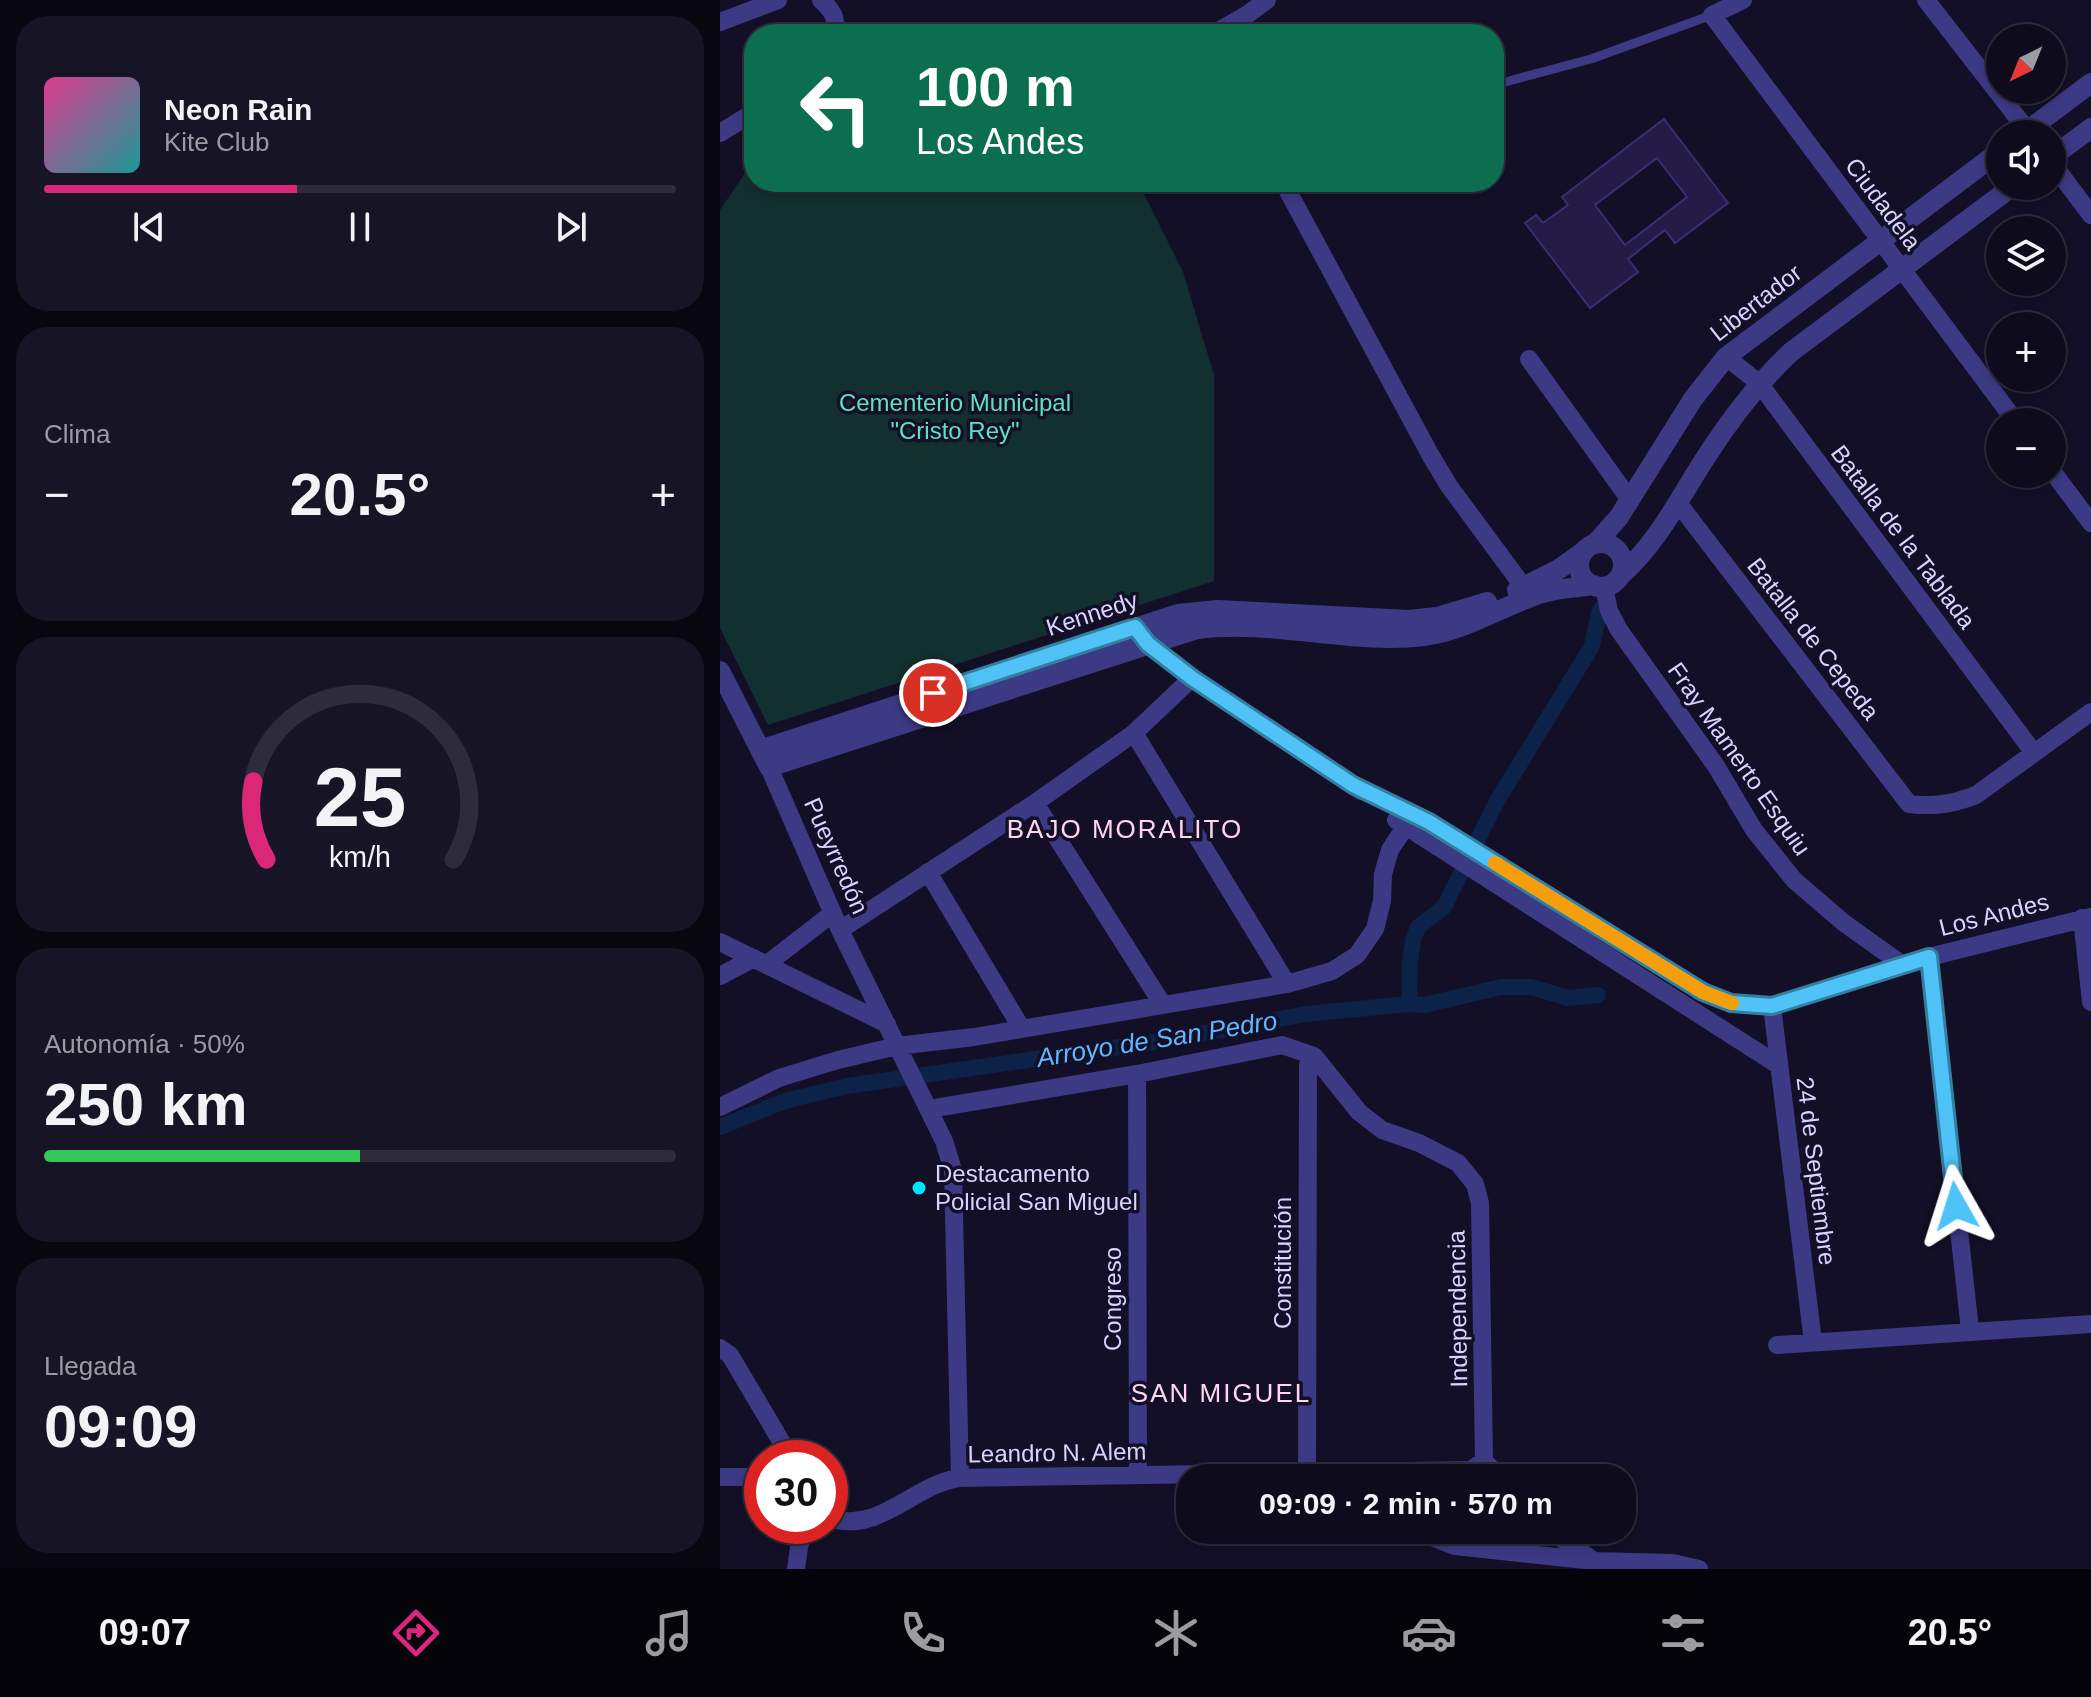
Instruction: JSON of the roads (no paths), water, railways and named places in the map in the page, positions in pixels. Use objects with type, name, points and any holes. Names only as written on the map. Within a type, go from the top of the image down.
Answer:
[{"type":"street","points":[[720,22],[778,0]]},
{"type":"street","points":[[1230,24],[1267,0]]},
{"type":"street","points":[[1712,15],[1743,0]]},
{"type":"street","points":[[1926,0],[2016,120]]},
{"type":"street","points":[[827,5],[836,24]]},
{"type":"street","name":"Ciudadela","points":[[1712,15],[2006,408]]},
{"type":"street","points":[[2041,120],[2091,83]]},
{"type":"street","points":[[720,133],[744,118]]},
{"type":"street","points":[[2066,149],[2091,128]]},
{"type":"street","name":"Libertador","points":[[1589,548],[1630,500],[1693,399],[1726,357],[1986,162]]},
{"type":"street","points":[[2066,180],[2091,215]]},
{"type":"street","points":[[1288,192],[1431,456],[1449,486],[1527,592]]},
{"type":"street","points":[[1606,583],[1649,548],[1706,456],[1759,383],[1791,352],[1994,200]]},
{"type":"street","name":"Batalla de la Tablada","points":[[1726,357],[1759,383],[2034,753]]},
{"type":"street","points":[[1529,359],[1630,500]]},
{"type":"street","points":[[2066,487],[2088,512]]},
{"type":"street","name":"Batalla de Cepeda","points":[[1678,503],[1909,804],[1930,807],[1976,795],[2034,753]]},
{"type":"street","points":[[1609,545],[1620,554],[1623,567],[1606,583],[1580,573],[1580,558],[1589,548],[1609,545]]},
{"type":"street","name":"Kennedy","points":[[764,759],[1186,631],[1222,625],[1393,638],[1425,636],[1465,625],[1527,592],[1589,548]]},
{"type":"street","name":"Kennedy","points":[[764,759],[1178,614],[1218,610],[1409,620],[1437,617],[1527,592],[1606,583]]},
{"type":"street","name":"Fray Mamerto Esquiu","points":[[1606,583],[1609,611],[1619,630],[1716,766],[1754,830],[1794,880],[1844,923],[1903,965]]},
{"type":"street","points":[[1135,627],[1148,644],[1192,678],[1418,829],[1703,992],[1731,1003],[1772,1006]]},
{"type":"street","name":"Pueyrredón","points":[[720,671],[764,759],[836,921],[929,1109]]},
{"type":"street","points":[[720,976],[760,961],[928,872],[1035,803],[1134,733],[1192,678]]},
{"type":"street","points":[[2034,753],[2091,712]]},
{"type":"street","points":[[1134,733],[1287,984]]},
{"type":"street","points":[[1035,803],[1163,1005]]},
{"type":"street","points":[[720,1107],[779,1078],[838,1060],[901,1054],[1022,1029],[1287,984],[1332,971],[1357,955],[1375,929],[1382,901],[1383,874],[1390,850],[1418,829]]},
{"type":"street","points":[[1475,861],[1778,1065]]},
{"type":"street","points":[[928,872],[1022,1029]]},
{"type":"street","points":[[2086,918],[2091,1002]]},
{"type":"street","name":"Los Andes","points":[[1772,1006],[1929,957],[2086,918]]},
{"type":"street","points":[[720,942],[887,1024]]},
{"type":"street","points":[[1929,957],[1970,1330]]},
{"type":"street","name":"24 de Septiembre","points":[[1772,1006],[1813,1342]]},
{"type":"street","points":[[960,1478],[953,1170],[929,1109],[1137,1074],[1282,1045],[1314,1056]]},
{"type":"street","name":"Independencia","points":[[1314,1056],[1359,1112],[1382,1130],[1419,1143],[1458,1163],[1475,1184],[1480,1203],[1484,1461]]},
{"type":"street","name":"Constitución","points":[[1312,1464],[1308,1065],[1314,1056]]},
{"type":"street","name":"Congreso","points":[[1137,1074],[1138,1475]]},
{"type":"street","points":[[1777,1345],[2091,1324]]},
{"type":"street","points":[[725,1351],[780,1440]]},
{"type":"street","points":[[1484,1461],[1487,1464]]},
{"type":"street","name":"Leandro N. Alem","points":[[1480,1464],[1484,1461]]},
{"type":"street","name":"Leandro N. Alem","points":[[848,1520],[876,1516],[899,1507],[943,1480],[1176,1475]]},
{"type":"street","points":[[720,1477],[744,1477]]},
{"type":"street","points":[[796,1569],[800,1544]]},
{"type":"street","points":[[1450,1544],[1594,1561],[1673,1563],[1699,1569]]},
{"type":"street","points":[[1569,1544],[1594,1561]]},
{"type":"lane","points":[[1504,82],[1591,59],[1712,15]]},
{"type":"waterway","points":[[1409,1004],[1410,961],[1418,927],[1444,907],[1497,801],[1592,646],[1600,609]]},
{"type":"waterway","name":"Arroyo de San Pedro","points":[[720,1127],[785,1101],[847,1086],[1168,1040],[1306,1014],[1425,1005],[1501,987],[1531,987],[1568,998],[1598,995]]},
{"type":"place","name":"Destacamento Policial San Miguel","points":[[919,1188]]},
{"type":"district","name":"BAJO MORALITO","points":[[1125,829]]},
{"type":"district","name":"SAN MIGUEL","points":[[1221,1393]]},
{"type":"park label","name":"Cementerio Municipal \"Cristo Rey\"","points":[[955,417]]}]
